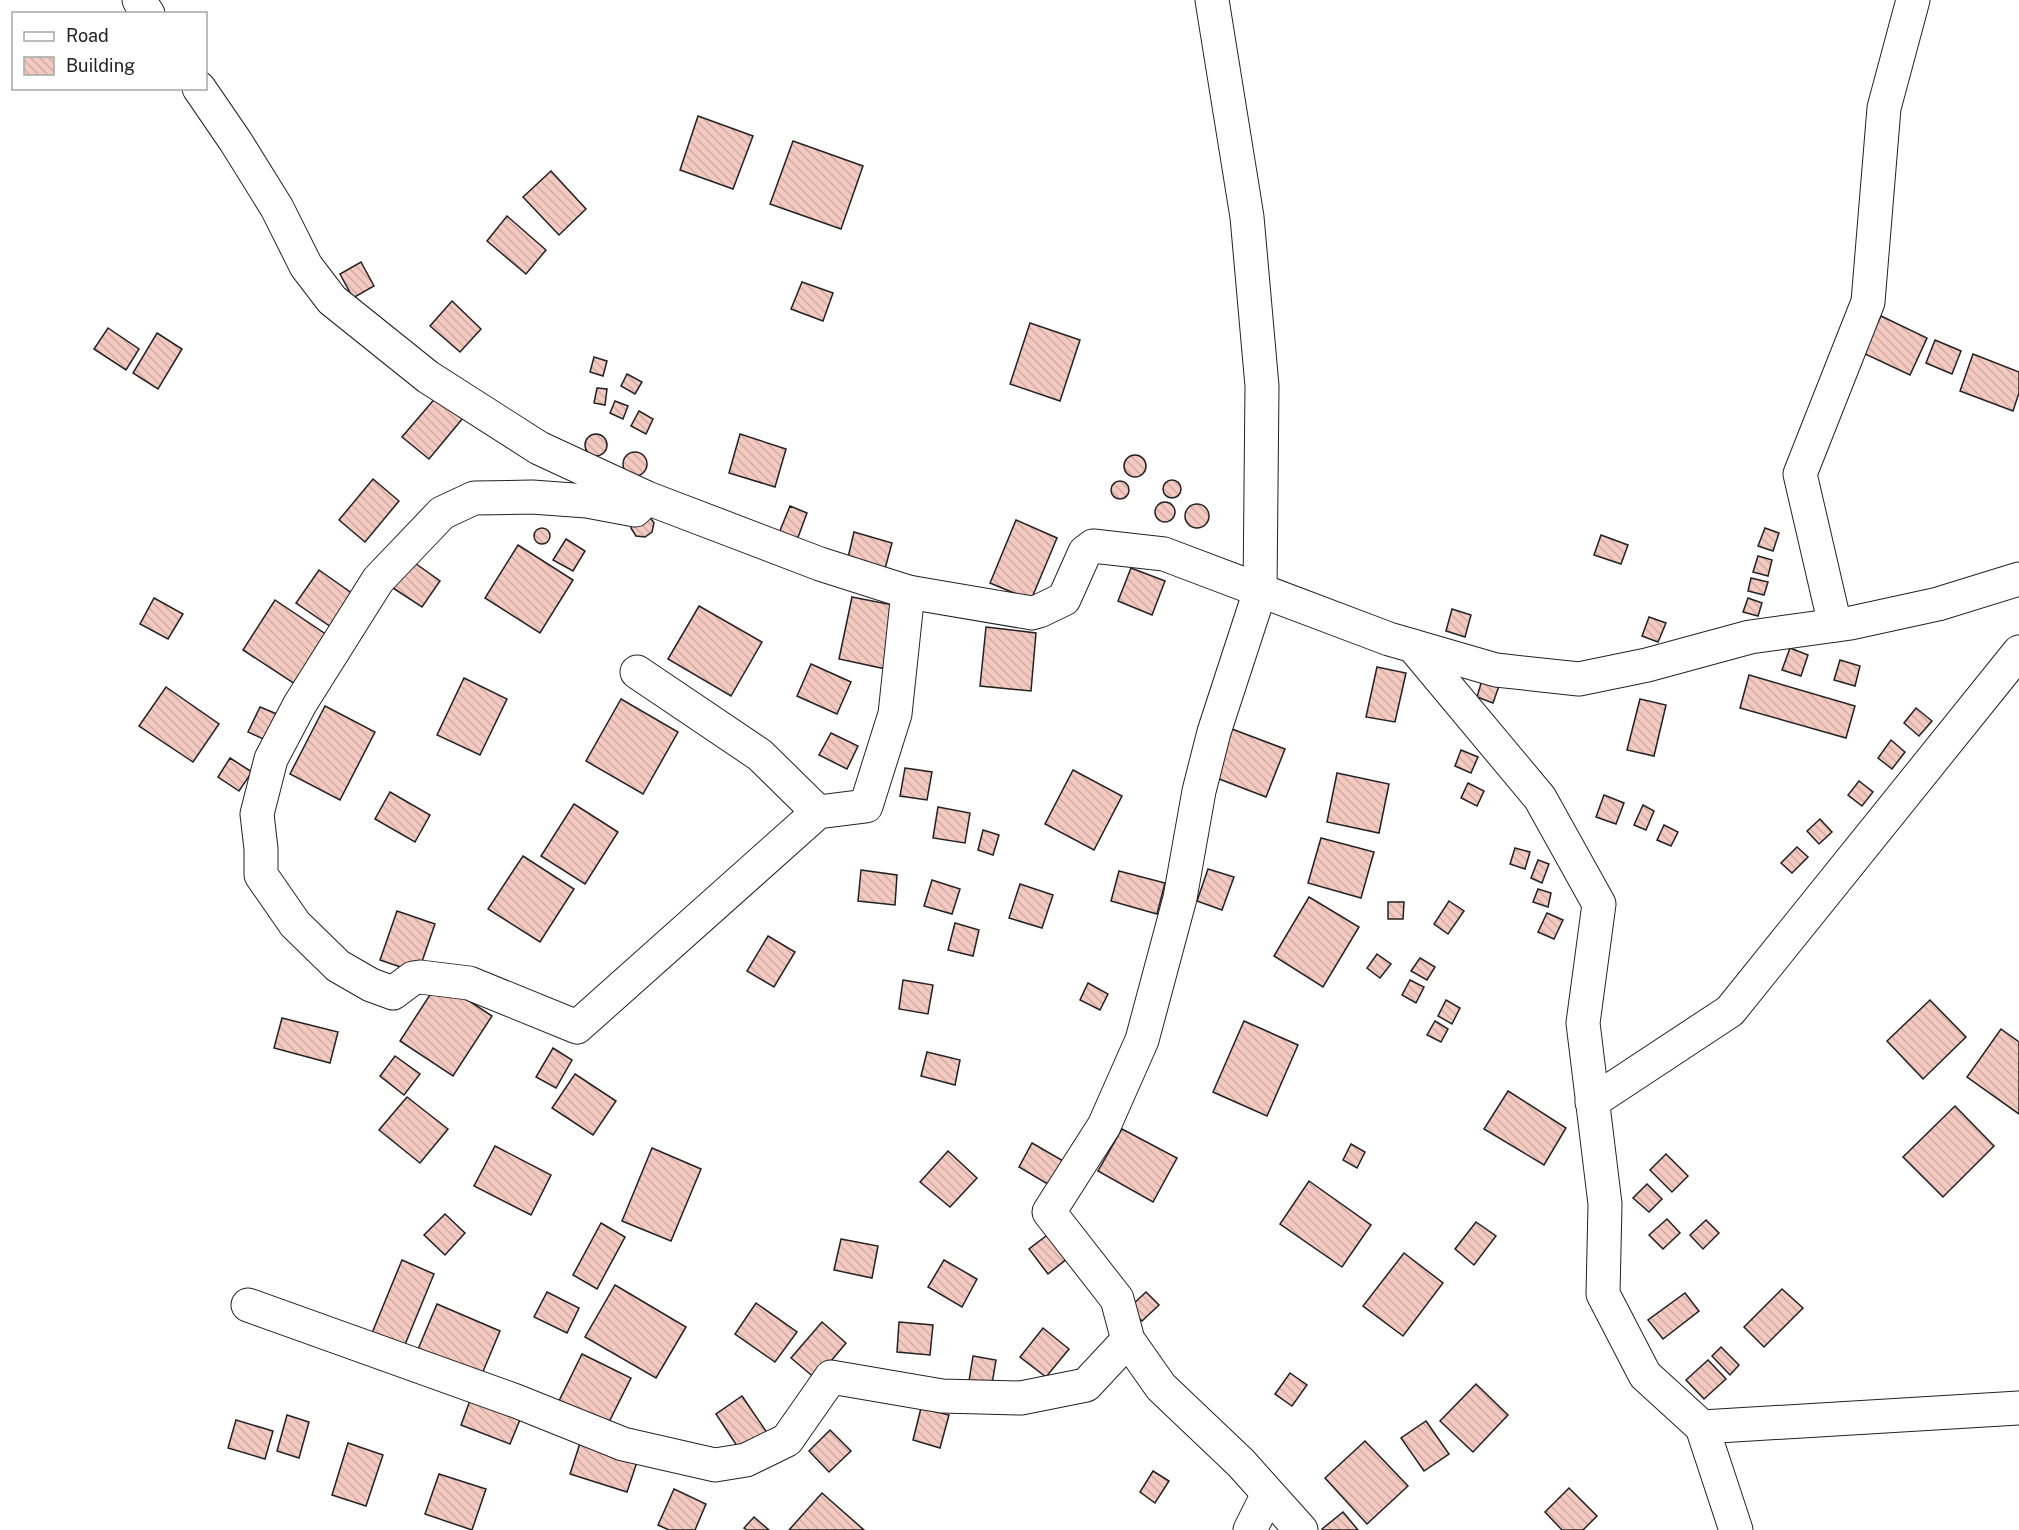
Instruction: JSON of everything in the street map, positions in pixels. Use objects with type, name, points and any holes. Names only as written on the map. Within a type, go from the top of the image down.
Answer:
[{"type":"street","points":[[1212,0],[1247,217],[1261,374],[1260,591],[1214,732],[1199,791],[1180,898],[1142,1040],[1104,1126],[1049,1212],[1117,1299],[1128,1340],[1161,1387],[1241,1463],[1300,1530]]},
{"type":"street","points":[[1834,625],[1800,474],[1868,302],[1884,108],[1913,0]]},
{"type":"street","points":[[201,90],[277,208],[306,266],[332,300],[428,377],[539,448],[647,498],[820,564],[908,592],[1032,612],[1039,611],[1064,599],[1085,552],[1093,546],[1164,554],[1413,646],[1496,670],[1579,679],[1647,665],[1750,637],[1834,625],[1938,604],[2019,579]]},
{"type":"street","points":[[647,498],[635,510],[587,501],[532,497],[474,498],[442,513],[378,580],[366,597],[300,704],[271,759],[257,814],[261,875],[295,924],[339,966],[371,985],[393,993],[413,978],[420,977],[469,984],[577,1027],[818,812],[866,806],[895,714],[908,592]]},
{"type":"street","points":[[1413,646],[1540,798],[1599,904],[1583,1023],[1605,1204],[1603,1294],[1645,1375],[1702,1427],[1736,1530]]},
{"type":"street","points":[[1592,1102],[1730,1011],[2019,652]]},
{"type":"street","points":[[637,672],[760,755],[818,812]]},
{"type":"street","points":[[248,1305],[516,1401],[623,1444],[715,1465],[746,1460],[787,1440],[831,1377],[942,1396],[1021,1398],[1086,1385],[1128,1340]]},
{"type":"street","points":[[1702,1427],[2019,1408]]},
{"type":"street","points":[[1250,1530],[1268,1494]]},
{"type":"building","points":[[698,116],[753,136],[733,189],[680,170]]},
{"type":"building","points":[[793,141],[863,166],[841,229],[770,204]]},
{"type":"building","points":[[551,171],[586,209],[559,235],[523,197]]},
{"type":"building","points":[[507,216],[546,250],[526,274],[487,241]]},
{"type":"building","points":[[361,262],[374,286],[353,298],[340,274]]},
{"type":"building","points":[[802,282],[833,293],[823,321],[791,309]]},
{"type":"building","points":[[452,301],[481,329],[460,352],[430,326]]},
{"type":"building","points":[[1881,316],[1927,338],[1910,375],[1863,353]]},
{"type":"building","points":[[1030,323],[1080,340],[1060,401],[1010,384]]},
{"type":"building","points":[[108,328],[139,349],[126,370],[94,349]]},
{"type":"building","points":[[157,333],[182,349],[158,389],[133,373]]},
{"type":"building","points":[[1935,340],[1961,351],[1952,374],[1926,363]]},
{"type":"building","points":[[1973,354],[2019,372],[2019,393],[2013,411],[1960,391]]},
{"type":"building","points":[[594,357],[607,361],[603,376],[590,372]]},
{"type":"building","points":[[627,374],[642,382],[635,394],[621,386]]},
{"type":"building","points":[[597,388],[607,389],[605,405],[594,403]]},
{"type":"building","points":[[437,396],[463,418],[429,459],[402,437]]},
{"type":"building","points":[[615,401],[628,406],[623,419],[610,413]]},
{"type":"building","points":[[639,411],[653,419],[646,434],[631,426]]},
{"type":"building","points":[[596,434],[604,437],[607,445],[604,453],[596,456],[588,453],[585,445],[588,437]]},
{"type":"building","points":[[740,434],[786,449],[775,487],[729,473]]},
{"type":"building","points":[[635,452],[640,453],[646,459],[646,469],[640,475],[635,476],[630,475],[624,469],[623,464],[624,459],[630,453]]},
{"type":"building","points":[[1135,455],[1143,458],[1146,466],[1143,474],[1135,477],[1127,474],[1124,466],[1127,458]]},
{"type":"building","points":[[373,479],[399,501],[365,542],[339,520]]},
{"type":"building","points":[[1168,480],[1176,480],[1181,485],[1179,496],[1168,498],[1163,493],[1163,485]]},
{"type":"building","points":[[1116,481],[1124,481],[1129,486],[1127,497],[1116,499],[1111,494],[1111,486]]},
{"type":"building","points":[[1165,502],[1172,505],[1175,512],[1172,519],[1165,522],[1158,519],[1155,512],[1158,505]]},
{"type":"building","points":[[1197,504],[1202,505],[1208,511],[1208,521],[1202,527],[1197,528],[1192,527],[1186,521],[1185,516],[1186,511],[1192,505]]},
{"type":"building","points":[[790,506],[807,513],[797,540],[779,533]]},
{"type":"building","points":[[649,516],[654,523],[652,532],[645,537],[636,536],[631,528],[632,519]]},
{"type":"building","points":[[1016,520],[1057,538],[1031,600],[990,583]]},
{"type":"building","points":[[539,528],[545,528],[550,536],[548,542],[539,544],[534,539],[534,533]]},
{"type":"building","points":[[1765,528],[1779,533],[1773,551],[1758,546]]},
{"type":"building","points":[[854,532],[892,543],[883,576],[846,566]]},
{"type":"building","points":[[1601,535],[1628,545],[1621,564],[1594,555]]},
{"type":"building","points":[[566,539],[585,551],[573,571],[553,560]]},
{"type":"building","points":[[518,545],[573,580],[540,633],[485,598]]},
{"type":"building","points":[[1758,556],[1772,560],[1768,576],[1753,572]]},
{"type":"building","points":[[412,561],[440,581],[422,607],[393,588]]},
{"type":"building","points":[[1131,568],[1165,581],[1152,615],[1118,601]]},
{"type":"building","points":[[319,570],[353,594],[331,627],[296,603]]},
{"type":"building","points":[[1751,578],[1768,582],[1764,595],[1748,591]]},
{"type":"building","points":[[852,597],[898,606],[886,669],[839,659]]},
{"type":"building","points":[[154,598],[183,614],[168,639],[140,624]]},
{"type":"building","points":[[1748,598],[1762,603],[1758,616],[1743,612]]},
{"type":"building","points":[[275,600],[330,637],[298,686],[243,650]]},
{"type":"building","points":[[699,606],[762,642],[731,696],[668,659]]},
{"type":"building","points":[[1452,609],[1471,615],[1465,637],[1446,631]]},
{"type":"building","points":[[1649,617],[1666,623],[1658,642],[1642,636]]},
{"type":"building","points":[[986,627],[1036,633],[1031,691],[980,686]]},
{"type":"building","points":[[1790,648],[1808,655],[1801,676],[1782,670]]},
{"type":"building","points":[[1840,660],[1860,666],[1855,686],[1834,680]]},
{"type":"building","points":[[811,664],[851,682],[837,714],[797,696]]},
{"type":"building","points":[[1377,667],[1406,673],[1395,722],[1366,717]]},
{"type":"building","points":[[1749,675],[1855,706],[1846,738],[1740,708]]},
{"type":"building","points":[[464,678],[507,699],[480,755],[437,735]]},
{"type":"building","points":[[1482,680],[1499,686],[1493,703],[1477,697]]},
{"type":"building","points":[[166,687],[219,724],[193,762],[139,726]]},
{"type":"building","points":[[621,699],[678,732],[643,794],[586,761]]},
{"type":"building","points":[[1640,699],[1666,705],[1654,756],[1627,750]]},
{"type":"building","points":[[325,706],[375,732],[340,800],[290,774]]},
{"type":"building","points":[[260,707],[284,717],[272,743],[248,732]]},
{"type":"building","points":[[1916,708],[1932,721],[1919,736],[1904,723]]},
{"type":"building","points":[[1232,729],[1285,749],[1266,797],[1214,777]]},
{"type":"building","points":[[831,733],[858,746],[847,769],[819,755]]},
{"type":"building","points":[[1891,740],[1905,752],[1892,769],[1878,758]]},
{"type":"building","points":[[1461,750],[1478,757],[1471,773],[1455,766]]},
{"type":"building","points":[[230,758],[252,772],[239,791],[218,777]]},
{"type":"building","points":[[905,768],[932,772],[927,800],[900,796]]},
{"type":"building","points":[[1073,770],[1122,796],[1094,850],[1045,824]]},
{"type":"building","points":[[1337,773],[1389,784],[1379,833],[1327,822]]},
{"type":"building","points":[[1859,781],[1873,792],[1862,806],[1848,795]]},
{"type":"building","points":[[1468,783],[1484,791],[1477,806],[1461,798]]},
{"type":"building","points":[[390,792],[430,815],[415,842],[375,819]]},
{"type":"building","points":[[1604,795],[1624,803],[1616,824],[1596,817]]},
{"type":"building","points":[[574,804],[618,832],[585,884],[541,856]]},
{"type":"building","points":[[1643,805],[1654,811],[1646,830],[1634,825]]},
{"type":"building","points":[[938,807],[970,813],[965,843],[933,838]]},
{"type":"building","points":[[1820,819],[1832,832],[1819,844],[1807,831]]},
{"type":"building","points":[[1664,825],[1678,832],[1671,846],[1657,840]]},
{"type":"building","points":[[983,830],[999,835],[993,855],[978,850]]},
{"type":"building","points":[[1321,838],[1374,852],[1361,898],[1308,883]]},
{"type":"building","points":[[1797,847],[1808,857],[1792,873],[1781,863]]},
{"type":"building","points":[[1515,848],[1530,852],[1525,869],[1510,864]]},
{"type":"building","points":[[523,856],[574,889],[540,942],[488,909]]},
{"type":"building","points":[[1538,860],[1549,864],[1542,883],[1531,878]]},
{"type":"building","points":[[1208,869],[1234,877],[1222,910],[1197,901]]},
{"type":"building","points":[[861,870],[897,875],[895,905],[858,901]]},
{"type":"building","points":[[1119,871],[1165,883],[1157,914],[1111,901]]},
{"type":"building","points":[[932,880],[960,889],[952,914],[924,906]]},
{"type":"building","points":[[1020,884],[1053,895],[1042,928],[1009,918]]},
{"type":"building","points":[[1538,889],[1551,893],[1548,907],[1533,902]]},
{"type":"building","points":[[1309,897],[1359,927],[1323,987],[1274,956]]},
{"type":"building","points":[[1449,901],[1464,911],[1448,934],[1434,924]]},
{"type":"building","points":[[1388,902],[1404,902],[1403,919],[1388,919]]},
{"type":"building","points":[[397,911],[435,924],[418,973],[380,960]]},
{"type":"building","points":[[1547,913],[1563,920],[1554,939],[1538,932]]},
{"type":"building","points":[[955,923],[979,930],[973,956],[948,950]]},
{"type":"building","points":[[768,936],[795,952],[774,987],[747,971]]},
{"type":"building","points":[[1377,954],[1391,964],[1380,978],[1367,968]]},
{"type":"building","points":[[1420,958],[1435,967],[1427,980],[1411,971]]},
{"type":"building","points":[[903,980],[933,985],[928,1014],[899,1009]]},
{"type":"building","points":[[1410,980],[1424,987],[1416,1003],[1402,995]]},
{"type":"building","points":[[439,981],[492,1016],[453,1076],[400,1041]]},
{"type":"building","points":[[1088,983],[1108,994],[1100,1010],[1080,1000]]},
{"type":"building","points":[[1446,1000],[1460,1008],[1452,1024],[1438,1016]]},
{"type":"building","points":[[1930,1000],[1966,1037],[1923,1079],[1887,1041]]},
{"type":"building","points":[[282,1018],[338,1032],[330,1063],[274,1048]]},
{"type":"building","points":[[1244,1021],[1298,1045],[1267,1116],[1213,1092]]},
{"type":"building","points":[[1435,1021],[1448,1029],[1441,1042],[1427,1035]]},
{"type":"building","points":[[2001,1029],[2019,1042],[2019,1114],[1967,1077]]},
{"type":"building","points":[[553,1048],[572,1060],[556,1088],[536,1077]]},
{"type":"building","points":[[927,1052],[960,1060],[955,1085],[921,1076]]},
{"type":"building","points":[[395,1056],[420,1074],[404,1095],[380,1076]]},
{"type":"building","points":[[575,1074],[616,1101],[593,1135],[552,1108]]},
{"type":"building","points":[[1508,1091],[1566,1128],[1544,1165],[1484,1129]]},
{"type":"building","points":[[407,1097],[448,1129],[420,1163],[379,1130]]},
{"type":"building","points":[[1955,1106],[1994,1146],[1943,1197],[1903,1157]]},
{"type":"building","points":[[1122,1129],[1177,1158],[1153,1202],[1098,1171]]},
{"type":"building","points":[[1032,1143],[1065,1162],[1051,1186],[1019,1167]]},
{"type":"building","points":[[1351,1144],[1365,1152],[1357,1168],[1343,1160]]},
{"type":"building","points":[[495,1146],[551,1175],[531,1215],[474,1186]]},
{"type":"building","points":[[652,1148],[701,1169],[671,1241],[622,1221]]},
{"type":"building","points":[[948,1151],[977,1178],[950,1207],[920,1182]]},
{"type":"building","points":[[1666,1154],[1688,1176],[1672,1192],[1650,1170]]},
{"type":"building","points":[[1309,1181],[1371,1225],[1342,1267],[1280,1224]]},
{"type":"building","points":[[1647,1184],[1662,1199],[1649,1212],[1633,1198]]},
{"type":"building","points":[[445,1214],[465,1233],[445,1255],[424,1235]]},
{"type":"building","points":[[1667,1219],[1680,1233],[1663,1249],[1649,1235]]},
{"type":"building","points":[[1706,1220],[1719,1233],[1703,1249],[1690,1235]]},
{"type":"building","points":[[1476,1222],[1496,1236],[1474,1265],[1455,1249]]},
{"type":"building","points":[[601,1223],[625,1237],[597,1289],[573,1275]]},
{"type":"building","points":[[1050,1233],[1068,1258],[1048,1274],[1029,1249]]},
{"type":"building","points":[[841,1239],[878,1246],[872,1278],[834,1270]]},
{"type":"building","points":[[1404,1253],[1443,1283],[1403,1336],[1363,1306]]},
{"type":"building","points":[[402,1260],[434,1274],[404,1347],[372,1333]]},
{"type":"building","points":[[944,1260],[977,1279],[962,1307],[928,1287]]},
{"type":"building","points":[[615,1285],[686,1327],[656,1378],[585,1337]]},
{"type":"building","points":[[1782,1289],[1803,1308],[1764,1347],[1744,1327]]},
{"type":"building","points":[[547,1292],[579,1308],[567,1333],[534,1317]]},
{"type":"building","points":[[1146,1292],[1159,1305],[1142,1321],[1129,1308]]},
{"type":"building","points":[[1685,1293],[1699,1311],[1663,1339],[1648,1320]]},
{"type":"building","points":[[756,1303],[797,1332],[775,1362],[735,1334]]},
{"type":"building","points":[[437,1304],[500,1331],[479,1381],[416,1354]]},
{"type":"building","points":[[822,1322],[846,1343],[816,1379],[791,1358]]},
{"type":"building","points":[[899,1322],[933,1325],[930,1355],[897,1352]]},
{"type":"building","points":[[1043,1328],[1069,1349],[1046,1377],[1020,1357]]},
{"type":"building","points":[[1721,1347],[1739,1365],[1730,1375],[1712,1356]]},
{"type":"building","points":[[582,1354],[631,1378],[604,1432],[556,1407]]},
{"type":"building","points":[[973,1356],[996,1360],[992,1384],[969,1381]]},
{"type":"building","points":[[1708,1360],[1726,1379],[1704,1399],[1686,1380]]},
{"type":"building","points":[[1290,1373],[1307,1385],[1292,1406],[1275,1394]]},
{"type":"building","points":[[1476,1384],[1508,1415],[1473,1452],[1440,1421]]},
{"type":"building","points":[[472,1395],[522,1415],[510,1444],[461,1425]]},
{"type":"building","points":[[742,1396],[770,1437],[743,1455],[716,1414]]},
{"type":"building","points":[[921,1408],[949,1415],[940,1448],[913,1440]]},
{"type":"building","points":[[287,1415],[309,1422],[299,1458],[277,1451]]},
{"type":"building","points":[[236,1420],[273,1431],[265,1459],[228,1448]]},
{"type":"building","points":[[1426,1421],[1449,1454],[1424,1471],[1401,1438]]},
{"type":"building","points":[[830,1430],[851,1451],[829,1472],[809,1451]]},
{"type":"building","points":[[582,1437],[639,1456],[627,1492],[570,1474]]},
{"type":"building","points":[[1365,1441],[1408,1486],[1367,1524],[1325,1478]]},
{"type":"building","points":[[348,1443],[383,1455],[366,1506],[332,1495]]},
{"type":"building","points":[[1153,1471],[1169,1481],[1155,1503],[1140,1492]]},
{"type":"building","points":[[439,1474],[486,1489],[472,1530],[425,1514]]},
{"type":"building","points":[[1569,1488],[1597,1516],[1583,1530],[1562,1530],[1545,1512]]},
{"type":"building","points":[[674,1489],[706,1504],[695,1530],[669,1530],[658,1525]]},
{"type":"building","points":[[822,1493],[864,1530],[789,1530]]},
{"type":"building","points":[[1343,1512],[1358,1530],[1322,1529]]},
{"type":"building","points":[[754,1517],[769,1530],[744,1528]]}]
